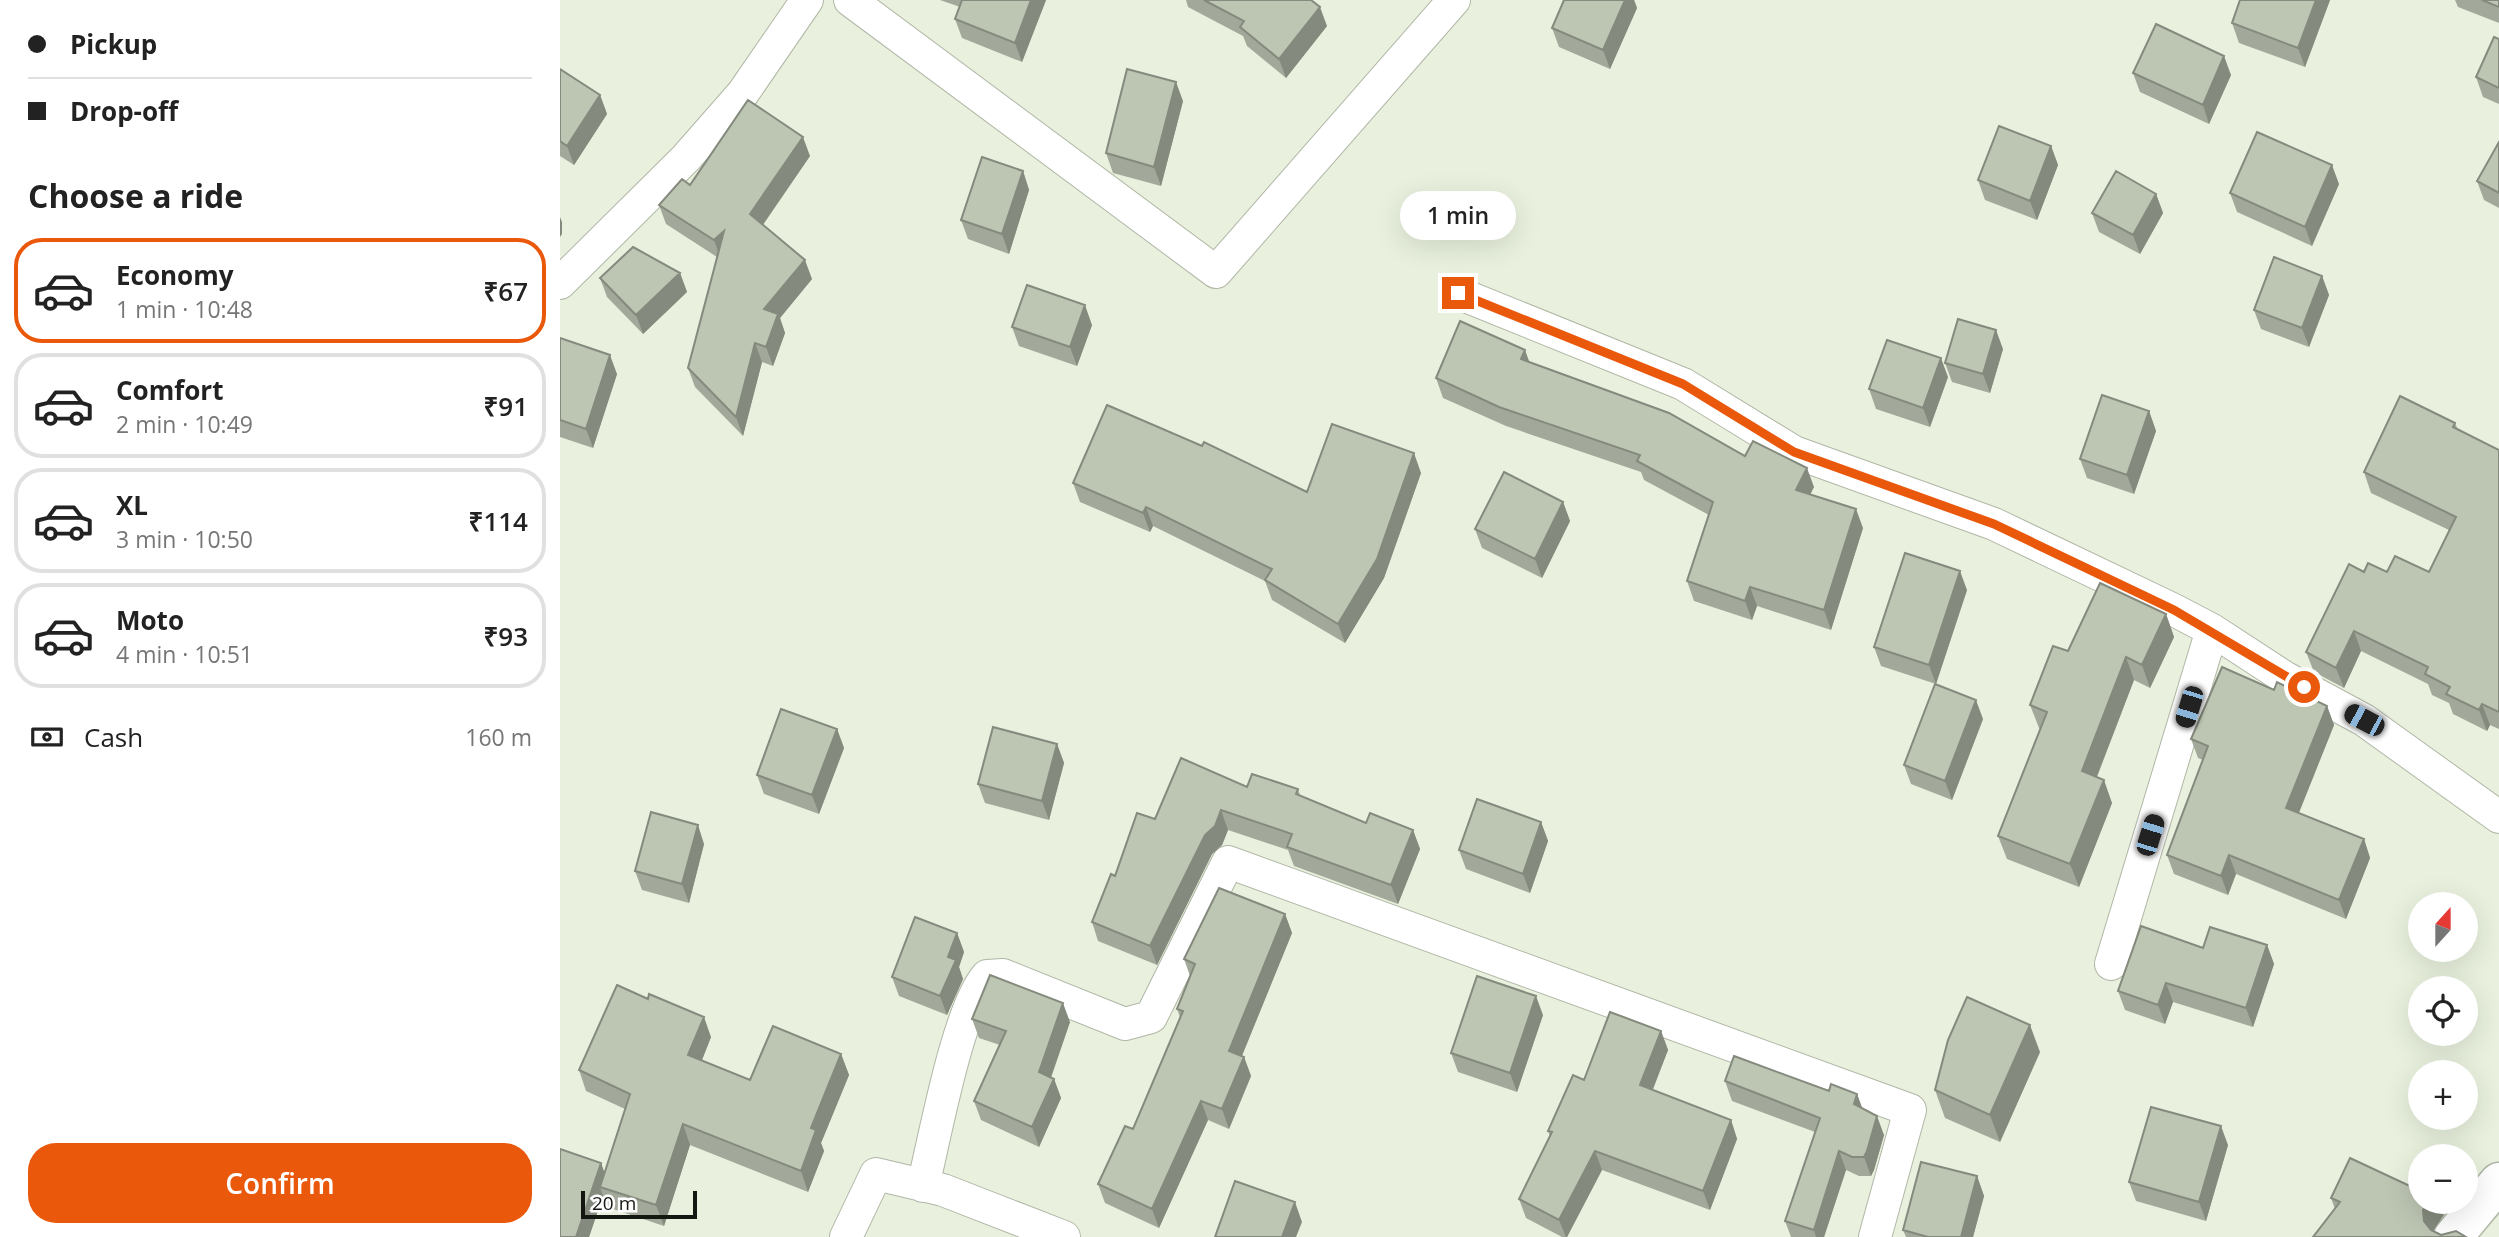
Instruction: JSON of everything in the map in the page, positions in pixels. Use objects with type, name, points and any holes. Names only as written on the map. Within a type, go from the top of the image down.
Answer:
[{"type":"main road","points":[[2453,1237],[2499,1182]]},
{"type":"street","points":[[560,284],[686,158],[743,93],[807,0]]},
{"type":"street","points":[[850,0],[1216,272],[1454,0]]},
{"type":"street","points":[[1458,293],[1683,384],[1794,452],[1994,524],[2212,630],[2284,677],[2364,720],[2499,817]]},
{"type":"street","points":[[2111,964],[2212,630]]},
{"type":"street","points":[[923,1186],[958,1045],[977,987],[987,976],[1003,975],[1125,1024],[1151,1017],[1228,862],[1910,1110],[1875,1237]]},
{"type":"street","points":[[846,1237],[876,1174],[923,1186],[1064,1237]]},
{"type":"building","points":[[962,0],[1031,0],[1015,43],[955,19]]},
{"type":"building","points":[[1204,0],[1311,0],[1320,7],[1279,59],[1240,27],[1244,21]]},
{"type":"building","points":[[1564,0],[1625,0],[1603,50],[1552,28]]},
{"type":"building","points":[[2240,0],[2316,0],[2298,48],[2232,23]]},
{"type":"building","points":[[2482,0],[2499,0],[2499,7]]},
{"type":"building","points":[[2156,24],[2224,56],[2203,105],[2133,73]]},
{"type":"building","points":[[2494,37],[2499,39],[2499,88],[2476,77]]},
{"type":"building","points":[[560,69],[600,95],[567,146],[560,141]]},
{"type":"building","points":[[1127,69],[1176,82],[1154,167],[1106,153]]},
{"type":"building","points":[[748,100],[803,137],[750,214],[805,260],[764,309],[778,314],[766,347],[755,343],[736,417],[688,368],[724,231],[714,240],[659,205],[682,179],[690,185]]},
{"type":"building","points":[[1999,126],[2051,146],[2030,201],[1978,180]]},
{"type":"building","points":[[2257,132],[2332,165],[2305,227],[2230,193]]},
{"type":"building","points":[[2499,142],[2499,193],[2477,181]]},
{"type":"building","points":[[982,157],[1023,171],[1002,234],[961,220]]},
{"type":"building","points":[[2116,171],[2156,194],[2133,235],[2092,213]]},
{"type":"building","points":[[633,247],[680,273],[636,315],[600,278]]},
{"type":"building","points":[[2274,257],[2322,276],[2302,328],[2254,310]]},
{"type":"building","points":[[1027,285],[1085,305],[1070,347],[1012,327]]},
{"type":"building","points":[[1958,319],[1996,330],[1983,374],[1945,363]]},
{"type":"building","points":[[1460,321],[1525,350],[1521,359],[1669,413],[1745,456],[1753,441],[1807,468],[1796,490],[1856,509],[1824,610],[1750,587],[1745,601],[1687,581],[1713,502],[1637,461],[1640,455],[1499,407],[1436,378]]},
{"type":"building","points":[[560,338],[610,355],[586,429],[560,420]]},
{"type":"building","points":[[1887,340],[1941,358],[1923,408],[1869,389]]},
{"type":"building","points":[[2102,395],[2149,411],[2127,475],[2080,459]]},
{"type":"building","points":[[2400,396],[2455,423],[2453,427],[2499,450],[2499,712],[2482,704],[2479,710],[2446,694],[2450,687],[2425,674],[2428,667],[2354,631],[2336,668],[2306,652],[2349,564],[2364,572],[2368,563],[2387,572],[2395,556],[2429,572],[2456,517],[2364,472]]},
{"type":"building","points":[[1107,405],[1202,446],[1204,442],[1307,492],[1332,424],[1414,453],[1377,559],[1338,624],[1265,580],[1272,569],[1146,507],[1143,513],[1073,483]]},
{"type":"building","points":[[1504,472],[1563,502],[1535,559],[1475,529]]},
{"type":"building","points":[[1905,553],[1960,571],[1929,665],[1874,647]]},
{"type":"building","points":[[2100,583],[2166,614],[2142,665],[2126,657],[2082,771],[2104,780],[2070,864],[1998,836],[2047,712],[2030,705],[2053,646],[2068,651]]},
{"type":"building","points":[[2222,667],[2274,690],[2277,682],[2327,706],[2286,808],[2364,839],[2339,900],[2229,855],[2221,876],[2167,855],[2208,746],[2191,739]]},
{"type":"building","points":[[1935,684],[1976,700],[1945,781],[1904,765]]},
{"type":"building","points":[[781,709],[837,729],[812,795],[757,775]]},
{"type":"building","points":[[993,727],[1057,744],[1042,801],[978,784]]},
{"type":"building","points":[[1181,758],[1247,787],[1252,774],[1298,789],[1296,794],[1366,823],[1370,813],[1413,830],[1391,885],[1287,847],[1292,834],[1221,810],[1215,826],[1205,835],[1150,946],[1092,922],[1111,874],[1115,876],[1137,813],[1155,819]]},
{"type":"building","points":[[1477,799],[1541,822],[1523,874],[1459,850]]},
{"type":"building","points":[[651,812],[698,825],[682,884],[635,871]]},
{"type":"building","points":[[1219,888],[1285,914],[1229,1051],[1244,1057],[1222,1109],[1201,1101],[1152,1209],[1098,1184],[1125,1126],[1133,1129],[1183,1011],[1177,1009],[1195,964],[1184,959]]},
{"type":"building","points":[[915,917],[957,933],[948,957],[956,960],[940,996],[892,977]]},
{"type":"building","points":[[2141,926],[2203,948],[2210,927],[2267,945],[2246,1008],[2166,983],[2158,1005],[2118,991]]},
{"type":"building","points":[[990,975],[1063,1003],[1039,1072],[1054,1079],[1032,1127],[974,1101],[1006,1031],[972,1019]]},
{"type":"building","points":[[1477,976],[1536,996],[1510,1073],[1451,1053]]},
{"type":"building","points":[[617,985],[648,999],[649,994],[704,1017],[688,1055],[750,1080],[773,1026],[841,1054],[811,1128],[816,1130],[801,1171],[683,1124],[656,1205],[600,1187],[630,1094],[579,1070]]},
{"type":"building","points":[[1967,997],[2030,1025],[1990,1115],[1935,1090],[1948,1040]]},
{"type":"building","points":[[1610,1012],[1661,1031],[1640,1085],[1731,1120],[1703,1191],[1595,1151],[1559,1220],[1519,1199],[1552,1132],[1548,1131],[1573,1075],[1584,1080]]},
{"type":"building","points":[[1734,1056],[1829,1091],[1831,1084],[1857,1094],[1854,1104],[1877,1116],[1864,1157],[1852,1157],[1839,1151],[1814,1230],[1785,1221],[1820,1118],[1725,1081]]},
{"type":"building","points":[[2151,1107],[2221,1126],[2199,1202],[2129,1182]]},
{"type":"building","points":[[560,1149],[601,1163],[576,1237],[560,1237]]},
{"type":"building","points":[[2350,1158],[2408,1185],[2408,1214],[2423,1214],[2424,1221],[2431,1230],[2441,1235],[2456,1231],[2466,1237],[2313,1237],[2340,1202],[2331,1198]]},
{"type":"building","points":[[1921,1162],[1977,1176],[1961,1237],[1928,1237],[1903,1230]]},
{"type":"building","points":[[1235,1181],[1295,1202],[1282,1237],[1215,1237]]},
{"type":"route","points":[[1458,293],[1683,384],[1794,452],[1994,524],[2174,610],[2212,630],[2304,687]]}]
